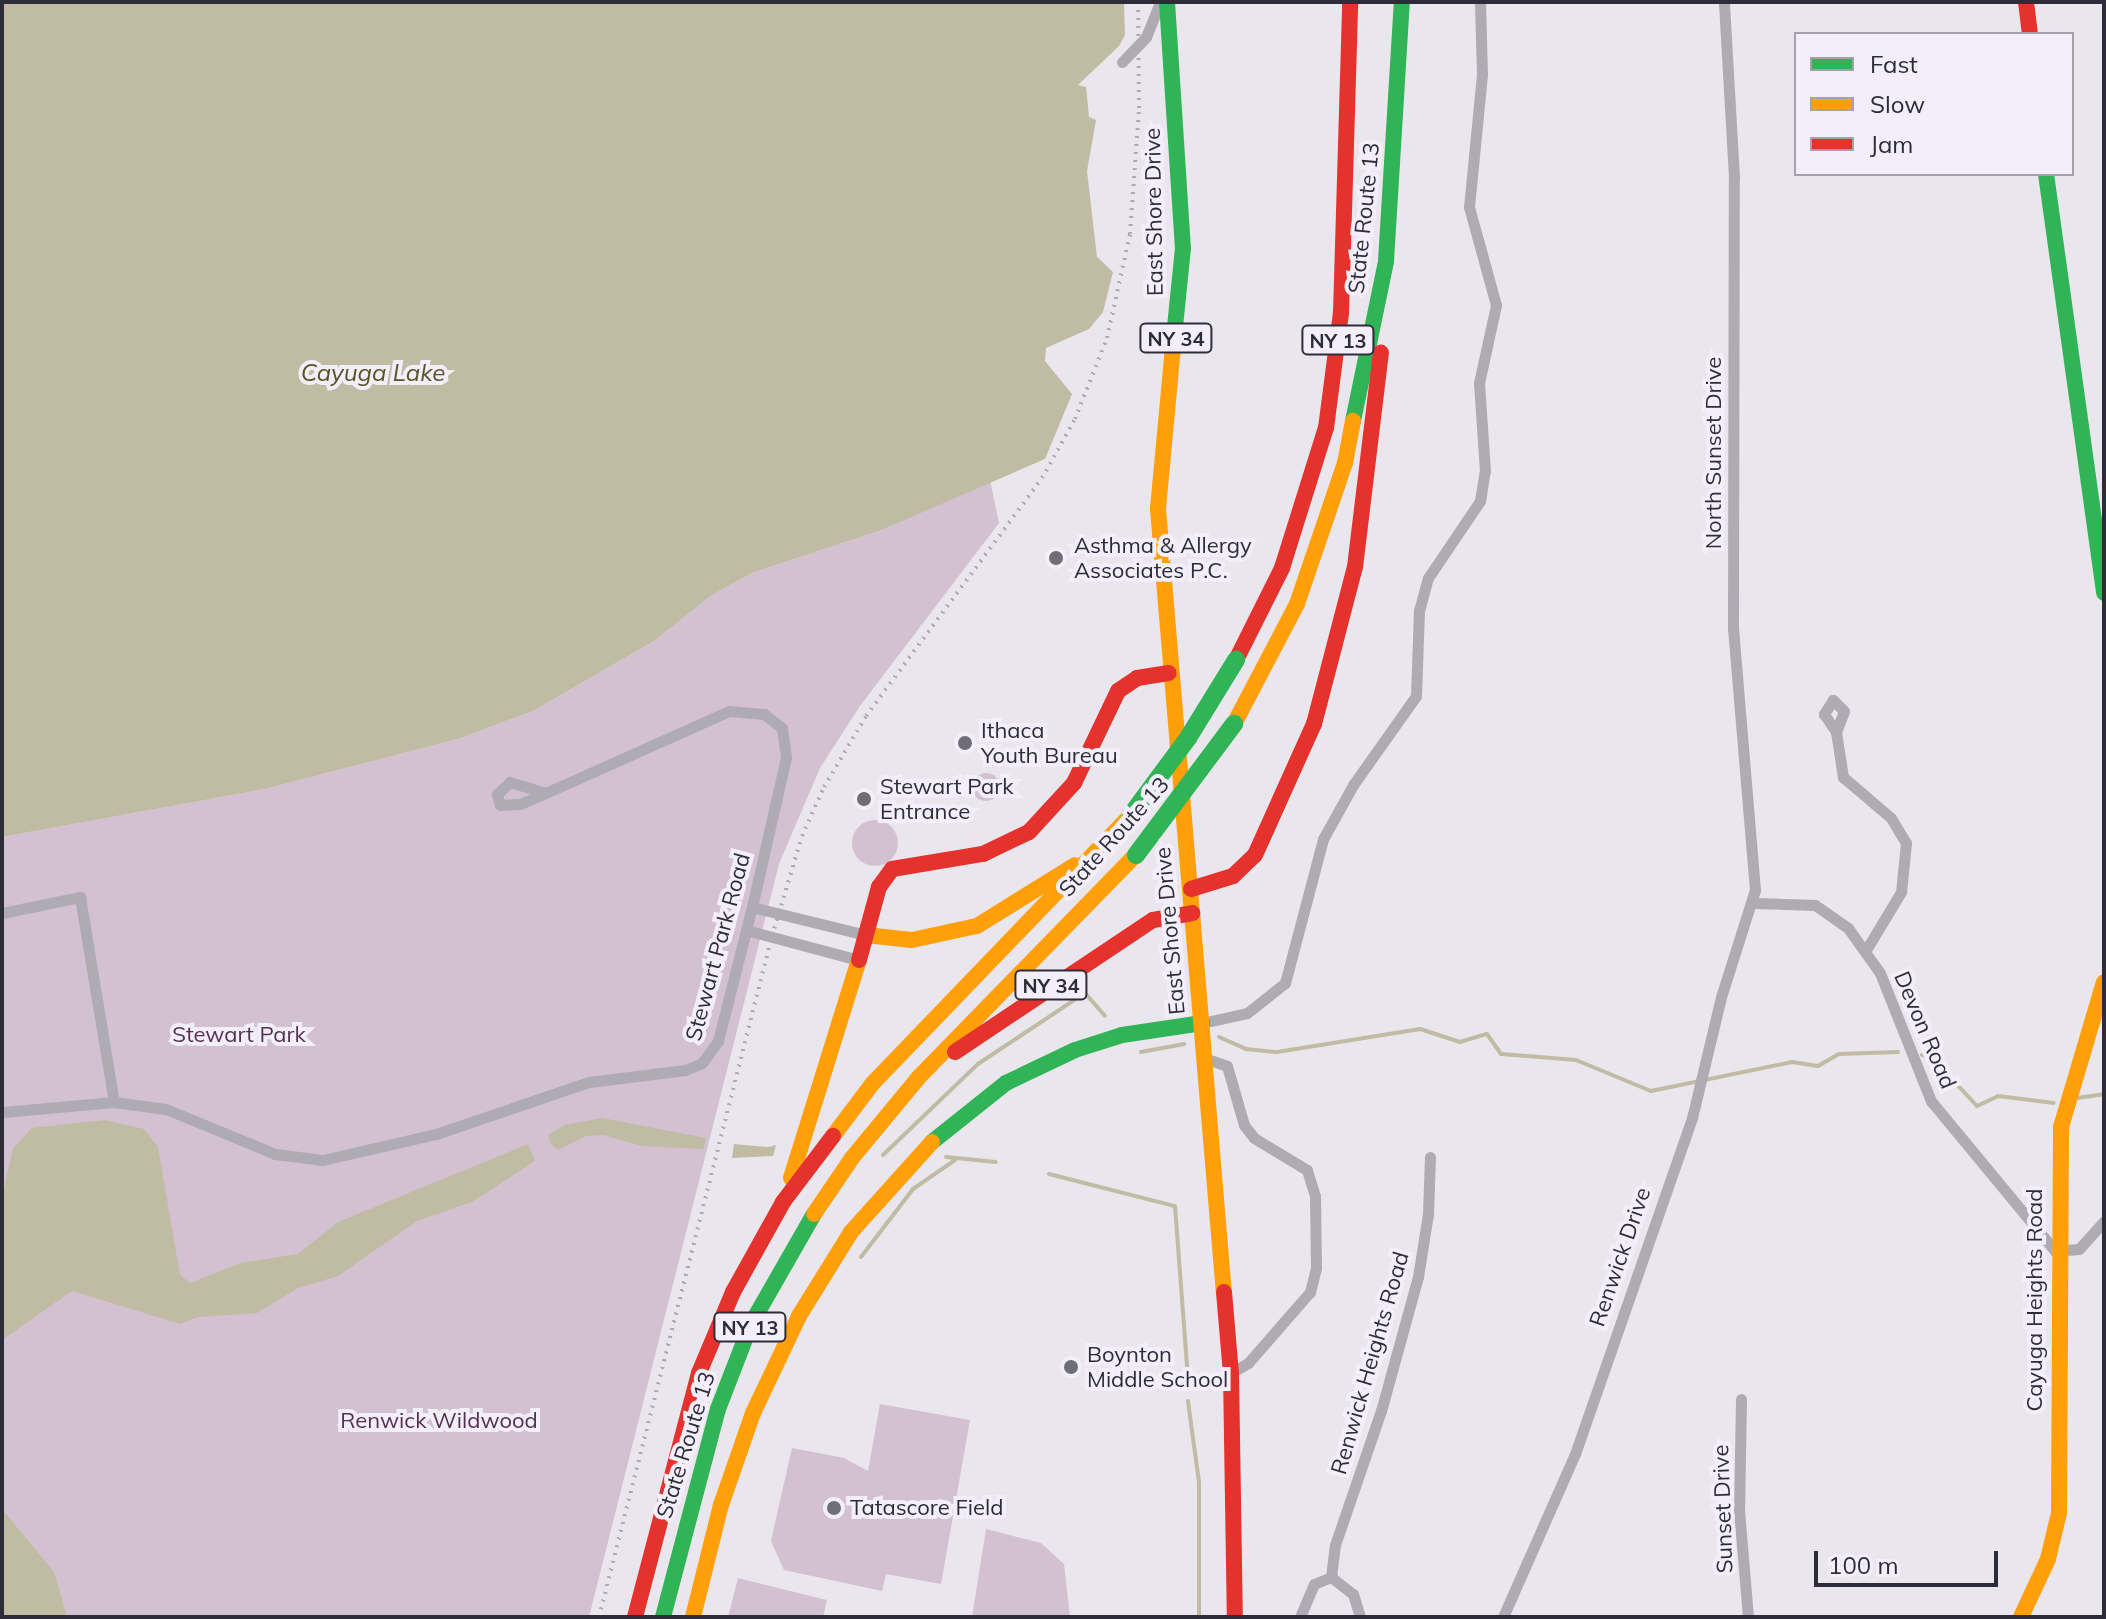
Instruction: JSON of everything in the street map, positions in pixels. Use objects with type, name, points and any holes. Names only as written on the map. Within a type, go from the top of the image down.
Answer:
[{"type":"main road","name":"East Shore Drive","points":[[1167,2],[1183,248],[1159,477],[1169,673],[1191,889],[1231,1373],[1235,1617]]},
{"type":"main road","name":"State Route 13","points":[[635,1617],[699,1373],[733,1292],[783,1202],[873,1083],[1131,815],[1188,738],[1236,660],[1282,568],[1326,428],[1342,298],[1350,2]]},
{"type":"main road","name":"State Route 13","points":[[663,1617],[709,1439],[751,1324],[807,1222],[919,1077],[1136,855],[1234,724],[1281,639],[1334,504],[1386,261],[1402,2]]},
{"type":"main road","points":[[2026,2],[2030,32]]},
{"type":"main road","points":[[2046,176],[2097,486],[2104,593]]},
{"type":"main road","points":[[1191,889],[1233,876],[1255,855],[1297,769],[1330,678],[1355,567],[1385,323],[1386,261]]},
{"type":"main road","points":[[783,1202],[818,1106],[885,877],[900,864],[983,854],[1029,832],[1074,783],[1118,691],[1137,678],[1169,673]]},
{"type":"main road","points":[[866,935],[912,940],[977,926],[1033,895],[1110,838]]},
{"type":"main road","name":"NY 34","points":[[919,1077],[1153,920],[1192,913]]},
{"type":"main road","name":"Cayuga Heights Road","points":[[2021,1617],[2048,1559],[2059,1513],[2061,1127],[2104,982]]},
{"type":"main road","points":[[693,1617],[721,1505],[753,1413],[799,1316],[851,1232],[941,1132],[1006,1083],[1075,1050],[1122,1035],[1202,1023]]},
{"type":"street","points":[[1122,62],[1146,37],[1160,2]]},
{"type":"street","points":[[1202,1023],[1247,1013],[1285,983],[1323,839],[1353,785],[1416,696],[1419,611],[1428,578],[1480,501],[1485,471],[1479,383],[1496,305],[1469,207],[1482,88],[1480,2]]},
{"type":"street","name":"North Sunset Drive","points":[[1724,2],[1734,177],[1733,628],[1756,865],[1753,903]]},
{"type":"street","name":"Stewart Park Road","points":[[2,1112],[114,1102],[166,1109],[275,1154],[323,1160],[436,1134],[589,1082],[685,1070],[702,1063],[718,1041],[752,907],[786,757],[785,735],[764,714],[729,711],[546,793]]},
{"type":"street","points":[[1836,732],[1847,785],[1891,818],[1906,843],[1901,892],[1866,950]]},
{"type":"street","points":[[2,913],[80,897],[114,1102]]},
{"type":"street","name":"Devon Road","points":[[1753,903],[1815,905],[1836,916],[1866,950],[1893,1002],[1931,1101],[2058,1252]]},
{"type":"street","name":"Renwick Drive","points":[[1503,1617],[1575,1454],[1698,1098],[1707,1057],[1753,903]]},
{"type":"street","points":[[752,907],[866,935]]},
{"type":"street","points":[[746,930],[859,960]]},
{"type":"street","points":[[1204,1058],[1227,1066],[1244,1125],[1254,1138],[1307,1170],[1315,1196],[1316,1268],[1310,1292],[1248,1363],[1231,1373]]},
{"type":"street","name":"Renwick Heights Road","points":[[1331,1577],[1335,1545],[1381,1411],[1418,1277],[1428,1214],[1430,1157]]},
{"type":"street","points":[[2058,1252],[2079,1249],[2104,1221]]},
{"type":"street","name":"Sunset Drive","points":[[1741,1399],[1739,1510],[1748,1617]]},
{"type":"street","points":[[1300,1617],[1314,1584],[1331,1577],[1353,1594],[1360,1617]]},
{"type":"green space","name":"Stewart Park","points":[[990,480],[999,523],[860,706],[820,768],[779,864],[589,1617],[2,1617],[2,837],[265,789],[458,739],[533,711],[654,641],[712,595],[752,573],[879,531]]},
{"type":"green space","points":[[986,773],[996,777],[1000,787],[996,797],[986,801],[976,797],[972,787],[976,777]]},
{"type":"green space","points":[[875,820],[891,827],[898,843],[891,859],[875,866],[859,859],[852,843],[859,827]]},
{"type":"green space","points":[[880,1404],[970,1420],[941,1584],[886,1574],[882,1591],[784,1570],[771,1541],[792,1448],[844,1458],[868,1471]]},
{"type":"green space","points":[[986,1529],[1041,1543],[1064,1564],[1070,1617],[972,1617]]},
{"type":"green space","points":[[738,1578],[827,1600],[823,1617],[728,1617]]},
{"type":"water","name":"Cayuga Lake","points":[[2,2],[1124,2],[1125,35],[1119,46],[1078,85],[1086,87],[1089,117],[1096,120],[1087,171],[1097,257],[1113,272],[1103,312],[1089,329],[1046,348],[1045,361],[1072,394],[1045,459],[879,531],[752,573],[712,595],[654,641],[533,711],[458,739],[265,789],[2,837]]},
{"type":"water","points":[[602,1118],[706,1138],[705,1144],[703,1149],[641,1146],[604,1135],[586,1136],[558,1150],[551,1144],[548,1135],[565,1125]]},
{"type":"water","points":[[105,1120],[144,1129],[158,1147],[180,1275],[190,1283],[240,1263],[298,1254],[338,1222],[528,1144],[535,1161],[472,1202],[417,1221],[338,1276],[298,1288],[257,1313],[199,1317],[180,1324],[72,1291],[2,1340],[2,1199],[13,1148],[32,1128]]},
{"type":"water","points":[[734,1144],[776,1145],[773,1156],[732,1158]]},
{"type":"water","points":[[2,1509],[54,1572],[67,1617],[2,1617]]},
{"type":"waterway","points":[[883,1155],[978,1064],[1085,993],[1105,1016]]},
{"type":"waterway","points":[[1219,1037],[1246,1049],[1277,1052],[1420,1029],[1460,1042],[1487,1034],[1501,1054],[1576,1060],[1651,1091],[1792,1062],[1818,1066],[1839,1054],[1898,1052]]},
{"type":"waterway","points":[[1141,1052],[1184,1044]]},
{"type":"waterway","points":[[1922,1055],[1934,1060],[1977,1106],[1998,1096],[2054,1103]]},
{"type":"waterway","points":[[2077,1098],[2104,1094]]},
{"type":"waterway","points":[[946,1157],[996,1162]]},
{"type":"waterway","points":[[861,1257],[913,1189],[955,1160]]},
{"type":"waterway","points":[[1049,1174],[1175,1206],[1188,1380]]},
{"type":"waterway","points":[[1188,1401],[1199,1482],[1199,1617]]},
{"type":"railway","points":[[599,1617],[772,936],[802,836],[824,787],[866,716],[1042,478],[1075,419],[1107,338],[1130,234],[1139,108],[1138,2]]},
{"type":"traffic: fast","points":[[1167,2],[1183,248],[1173,347]]},
{"type":"traffic: fast","points":[[1353,421],[1386,261],[1402,2]]},
{"type":"traffic: fast","points":[[2046,176],[2104,593]]},
{"type":"traffic: fast","points":[[1131,815],[1188,738],[1236,660]]},
{"type":"traffic: fast","points":[[1136,855],[1234,724]]},
{"type":"traffic: fast","points":[[932,1142],[1006,1083],[1075,1050],[1122,1035],[1202,1023]]},
{"type":"traffic: fast","points":[[663,1617],[718,1409],[751,1324],[814,1214]]},
{"type":"traffic: slow","points":[[1173,347],[1158,509],[1192,913]]},
{"type":"traffic: slow","points":[[1234,724],[1297,604],[1345,463],[1353,421]]},
{"type":"traffic: slow","points":[[833,1136],[873,1083],[1131,815]]},
{"type":"traffic: slow","points":[[814,1214],[852,1158],[919,1077],[1136,855]]},
{"type":"traffic: slow","points":[[866,935],[912,940],[977,926],[1075,865]]},
{"type":"traffic: slow","points":[[1192,913],[1224,1292]]},
{"type":"traffic: slow","points":[[791,1178],[859,960]]},
{"type":"traffic: slow","points":[[2021,1617],[2048,1559],[2059,1513],[2061,1127],[2104,982]]},
{"type":"traffic: slow","points":[[693,1617],[721,1505],[753,1413],[799,1316],[851,1232],[932,1142]]},
{"type":"traffic: jam","points":[[1236,660],[1282,568],[1326,428],[1341,313],[1350,2]]},
{"type":"traffic: jam","points":[[2026,2],[2030,32]]},
{"type":"traffic: jam","points":[[1191,889],[1233,876],[1255,855],[1314,724],[1355,567],[1381,353]]},
{"type":"traffic: jam","points":[[859,960],[879,887],[892,869],[983,854],[1029,832],[1074,783],[1118,691],[1137,678],[1169,673]]},
{"type":"traffic: jam","points":[[955,1052],[1153,920],[1192,913]]},
{"type":"traffic: jam","points":[[635,1617],[699,1373],[733,1292],[783,1202],[833,1136]]},
{"type":"traffic: jam","points":[[1224,1292],[1231,1373],[1235,1617]]},
{"type":"place","name":"Asthma & Allergy Associates P.C.","points":[[1056,558]]},
{"type":"place","name":"Ithaca Youth Bureau","points":[[965,743]]},
{"type":"place","name":"Stewart Park Entrance","points":[[864,799]]},
{"type":"place","name":"Boynton Middle School","points":[[1071,1367]]},
{"type":"place","name":"Tatascore Field","points":[[834,1508]]},
{"type":"park label","name":"Renwick Wildwood","points":[[439,1421]]}]
